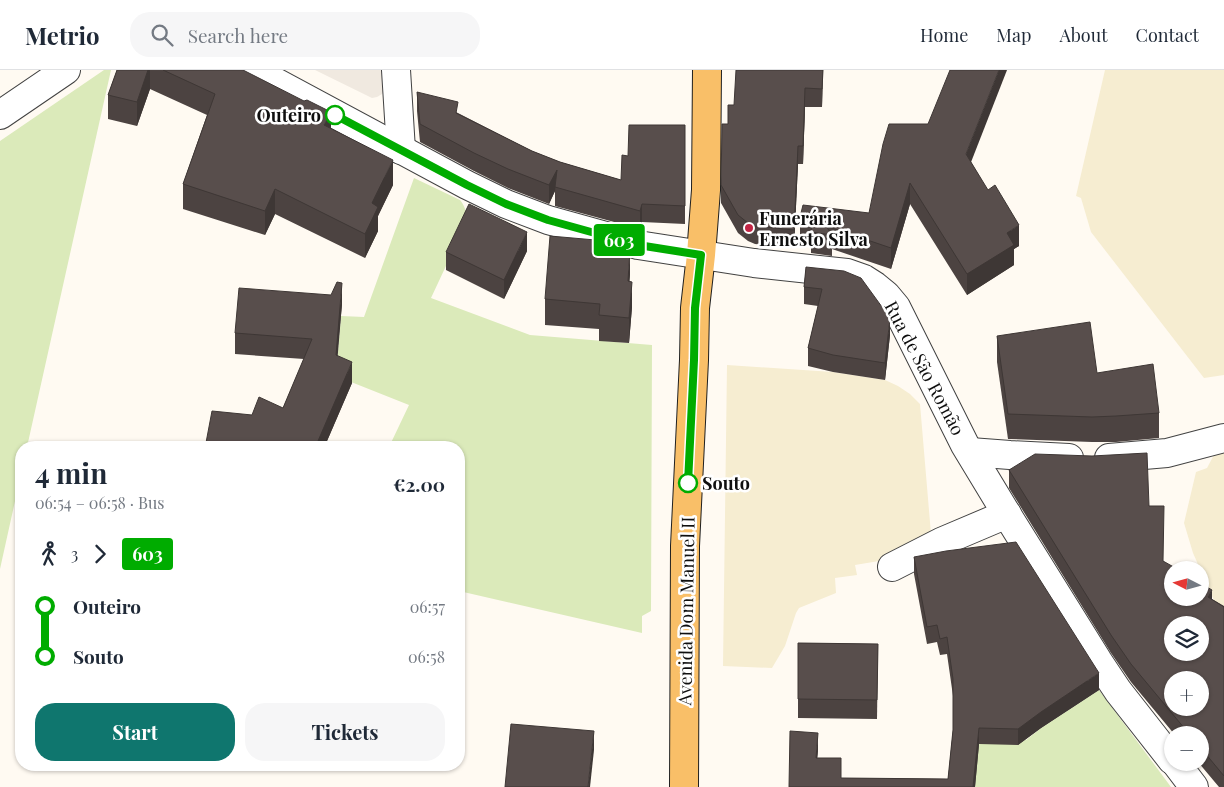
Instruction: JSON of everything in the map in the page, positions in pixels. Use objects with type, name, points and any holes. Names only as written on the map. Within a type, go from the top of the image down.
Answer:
[{"type":"main road","name":"Avenida Dom Manuel II","points":[[684,787],[685,546],[695,308],[706,190],[707,70]]},
{"type":"street","points":[[3,107],[66,70]]},
{"type":"street","name":"Rua de São Romão","points":[[253,70],[475,189],[506,204],[548,220],[638,245],[754,263],[847,273],[864,279],[875,286],[886,295],[902,317],[965,445],[1098,661],[1118,690],[1164,748]]},
{"type":"street","points":[[396,70],[401,150]]},
{"type":"street","points":[[970,452],[1083,459],[1125,457],[1167,453],[1224,438]]},
{"type":"street","points":[[892,567],[941,542],[1007,514]]},
{"type":"street","name":"Rua de São Romão","points":[[1182,771],[1194,787]]},
{"type":"shaded area","points":[[315,70],[386,70],[386,90],[377,97],[372,98]]},
{"type":"shaded area","points":[[1105,70],[1224,70],[1224,375],[1204,378],[1091,232],[1081,198],[1076,196]]},
{"type":"shaded area","points":[[727,365],[833,372],[885,380],[910,394],[920,404],[931,534],[879,561],[855,565],[857,575],[835,578],[836,593],[799,608],[785,646],[772,668],[723,666]]},
{"type":"shaded area","points":[[1224,448],[1224,613],[1216,605],[1209,589],[1209,561],[1197,561],[1184,523],[1196,472],[1207,468],[1215,453]]},
{"type":"green space","points":[[104,70],[111,70],[28,441],[15,441],[15,501],[0,569],[0,141]]},
{"type":"green space","points":[[414,178],[460,200],[467,215],[467,221],[431,298],[530,335],[652,345],[651,611],[642,616],[642,633],[465,592],[465,441],[392,441],[409,405],[336,376],[341,316],[364,317]]},
{"type":"green space","points":[[1099,690],[1171,787],[975,787],[976,775],[953,744],[1026,740]]},
{"type":"building","points":[[117,70],[148,70],[137,102],[108,95]]},
{"type":"building","points":[[163,70],[243,70],[304,101],[307,100],[331,112],[324,125],[393,160],[372,203],[378,207],[365,234],[275,189],[265,211],[183,184],[215,94]]},
{"type":"building","points":[[736,70],[823,70],[822,89],[805,88],[803,146],[798,146],[794,230],[755,226],[748,223],[738,215],[721,185],[722,124],[728,124],[728,105],[734,105]]},
{"type":"building","points":[[950,70],[999,70],[966,154],[988,190],[995,185],[1019,225],[1007,233],[1014,245],[967,274],[910,183],[891,248],[826,226],[832,235],[811,232],[812,221],[800,217],[803,205],[869,213],[889,124],[928,124]]},
{"type":"building","points":[[417,92],[458,102],[456,113],[532,151],[560,162],[621,180],[622,155],[628,156],[629,125],[685,125],[685,206],[642,204],[640,211],[555,187],[557,170],[549,185],[508,169],[420,124]]},
{"type":"building","points":[[469,204],[527,232],[504,280],[446,252]]},
{"type":"building","points":[[550,236],[618,242],[618,248],[630,249],[628,281],[632,282],[629,318],[599,315],[600,304],[545,299]]},
{"type":"building","points":[[806,267],[844,271],[861,278],[890,318],[885,363],[833,355],[808,348],[822,289],[804,287]]},
{"type":"building","points":[[337,282],[342,283],[336,355],[352,362],[318,441],[206,441],[212,411],[252,415],[259,397],[283,408],[312,339],[235,333],[239,288],[331,295]]},
{"type":"building","points":[[1090,322],[1097,373],[1153,364],[1159,413],[1092,417],[1008,414],[997,336]]},
{"type":"building","points":[[1147,453],[1149,506],[1164,506],[1164,606],[1209,606],[1209,598],[1224,607],[1224,776],[1209,758],[1209,726],[1183,726],[1174,716],[1209,716],[1209,671],[1164,671],[1164,704],[1131,664],[1009,470],[1035,454],[1092,456]]},
{"type":"building","points":[[1016,542],[1099,673],[1018,729],[979,728],[973,787],[789,787],[790,731],[818,733],[816,758],[841,758],[841,778],[948,779],[953,730],[953,679],[947,637],[940,639],[937,625],[927,627],[914,557]]},
{"type":"building","points":[[798,643],[878,644],[877,700],[798,699]]},
{"type":"building","points":[[511,724],[594,731],[588,787],[505,787]]},
{"type":"bus line","name":"603","points":[[335,115],[506,204],[548,220],[638,245],[701,255],[695,308],[688,483]]},
{"type":"place","name":"Outeiro","points":[[335,115]]},
{"type":"place","name":"Funerária Ernesto Silva","points":[[749,228]]},
{"type":"place","name":"Souto","points":[[688,483]]}]
